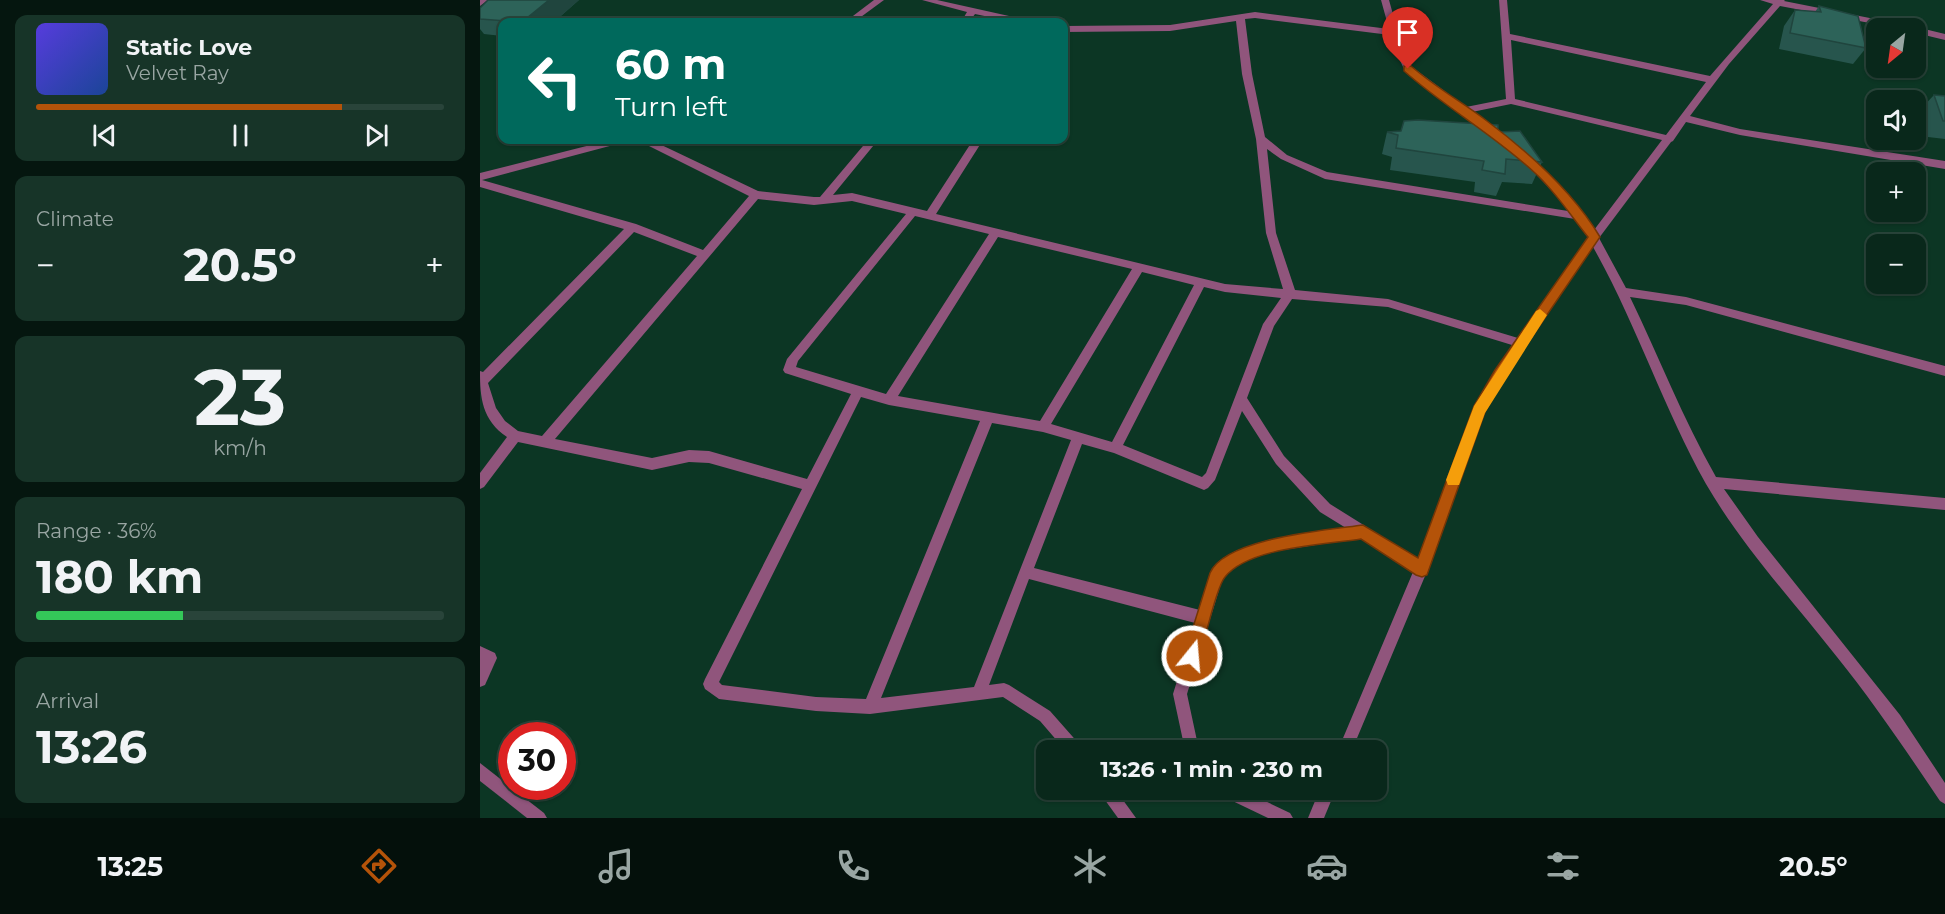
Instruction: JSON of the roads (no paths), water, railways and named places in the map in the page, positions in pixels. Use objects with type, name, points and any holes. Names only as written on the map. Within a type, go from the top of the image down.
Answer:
[{"type":"street","points":[[480,3],[484,0]]},
{"type":"street","points":[[855,18],[880,0]]},
{"type":"street","points":[[926,0],[1004,18]]},
{"type":"street","points":[[955,7],[970,0]]},
{"type":"street","points":[[1385,0],[1408,69],[1541,171],[1594,237],[1624,292],[1684,432],[1712,482],[1739,522],[1887,710],[1945,796]]},
{"type":"street","points":[[1503,0],[1511,101]]},
{"type":"street","points":[[1764,0],[1780,1],[1866,19]]},
{"type":"street","points":[[1349,740],[1422,569],[1479,410],[1520,343],[1594,237],[1670,140],[1713,80],[1780,1]]},
{"type":"street","points":[[968,18],[972,11]]},
{"type":"street","points":[[1068,29],[1170,28],[1255,15],[1395,33]]},
{"type":"street","points":[[1240,16],[1247,74],[1261,139],[1271,233],[1290,293]]},
{"type":"street","points":[[1926,32],[1945,37]]},
{"type":"street","points":[[1506,36],[1713,80]]},
{"type":"street","points":[[1464,110],[1511,101],[1670,140]]},
{"type":"street","points":[[1684,118],[1740,132],[1945,165]]},
{"type":"street","points":[[1261,139],[1284,157],[1325,175],[1577,216]]},
{"type":"street","points":[[480,177],[606,144]]},
{"type":"street","points":[[652,144],[756,195],[823,201],[852,197],[1225,288],[1388,303],[1520,343]]},
{"type":"street","points":[[823,201],[870,144]]},
{"type":"street","points":[[929,216],[975,144]]},
{"type":"street","points":[[480,183],[632,227],[705,255]]},
{"type":"street","points":[[544,442],[756,195]]},
{"type":"street","points":[[913,212],[789,366],[789,370],[889,400],[1043,427],[1115,448],[1204,484],[1211,476],[1269,324],[1290,293]]},
{"type":"street","points":[[632,227],[481,379],[494,418],[501,428],[515,436],[652,464],[689,456],[709,457],[808,485]]},
{"type":"street","points":[[889,400],[996,232]]},
{"type":"street","points":[[1043,427],[1139,267]]},
{"type":"street","points":[[1115,448],[1201,282]]},
{"type":"street","points":[[1624,292],[1696,304],[1945,371]]},
{"type":"street","points":[[858,391],[808,485],[710,684],[719,692],[816,704],[870,707],[1004,690],[1045,716],[1066,740]]},
{"type":"street","points":[[1241,400],[1280,460],[1325,508],[1422,569]]},
{"type":"street","points":[[870,707],[988,417]]},
{"type":"street","points":[[480,483],[515,436]]},
{"type":"street","points":[[979,692],[1078,437]]},
{"type":"street","points":[[1712,482],[1945,504]]},
{"type":"street","points":[[1190,740],[1180,694],[1218,573],[1235,559],[1263,547],[1363,532]]},
{"type":"street","points":[[1026,572],[1204,618]]},
{"type":"street","points":[[480,653],[490,658],[480,680]]},
{"type":"street","points":[[480,771],[539,818]]},
{"type":"street","points":[[1114,800],[1128,818]]},
{"type":"street","points":[[1247,800],[1285,818]]},
{"type":"street","points":[[1316,818],[1323,800]]}]
